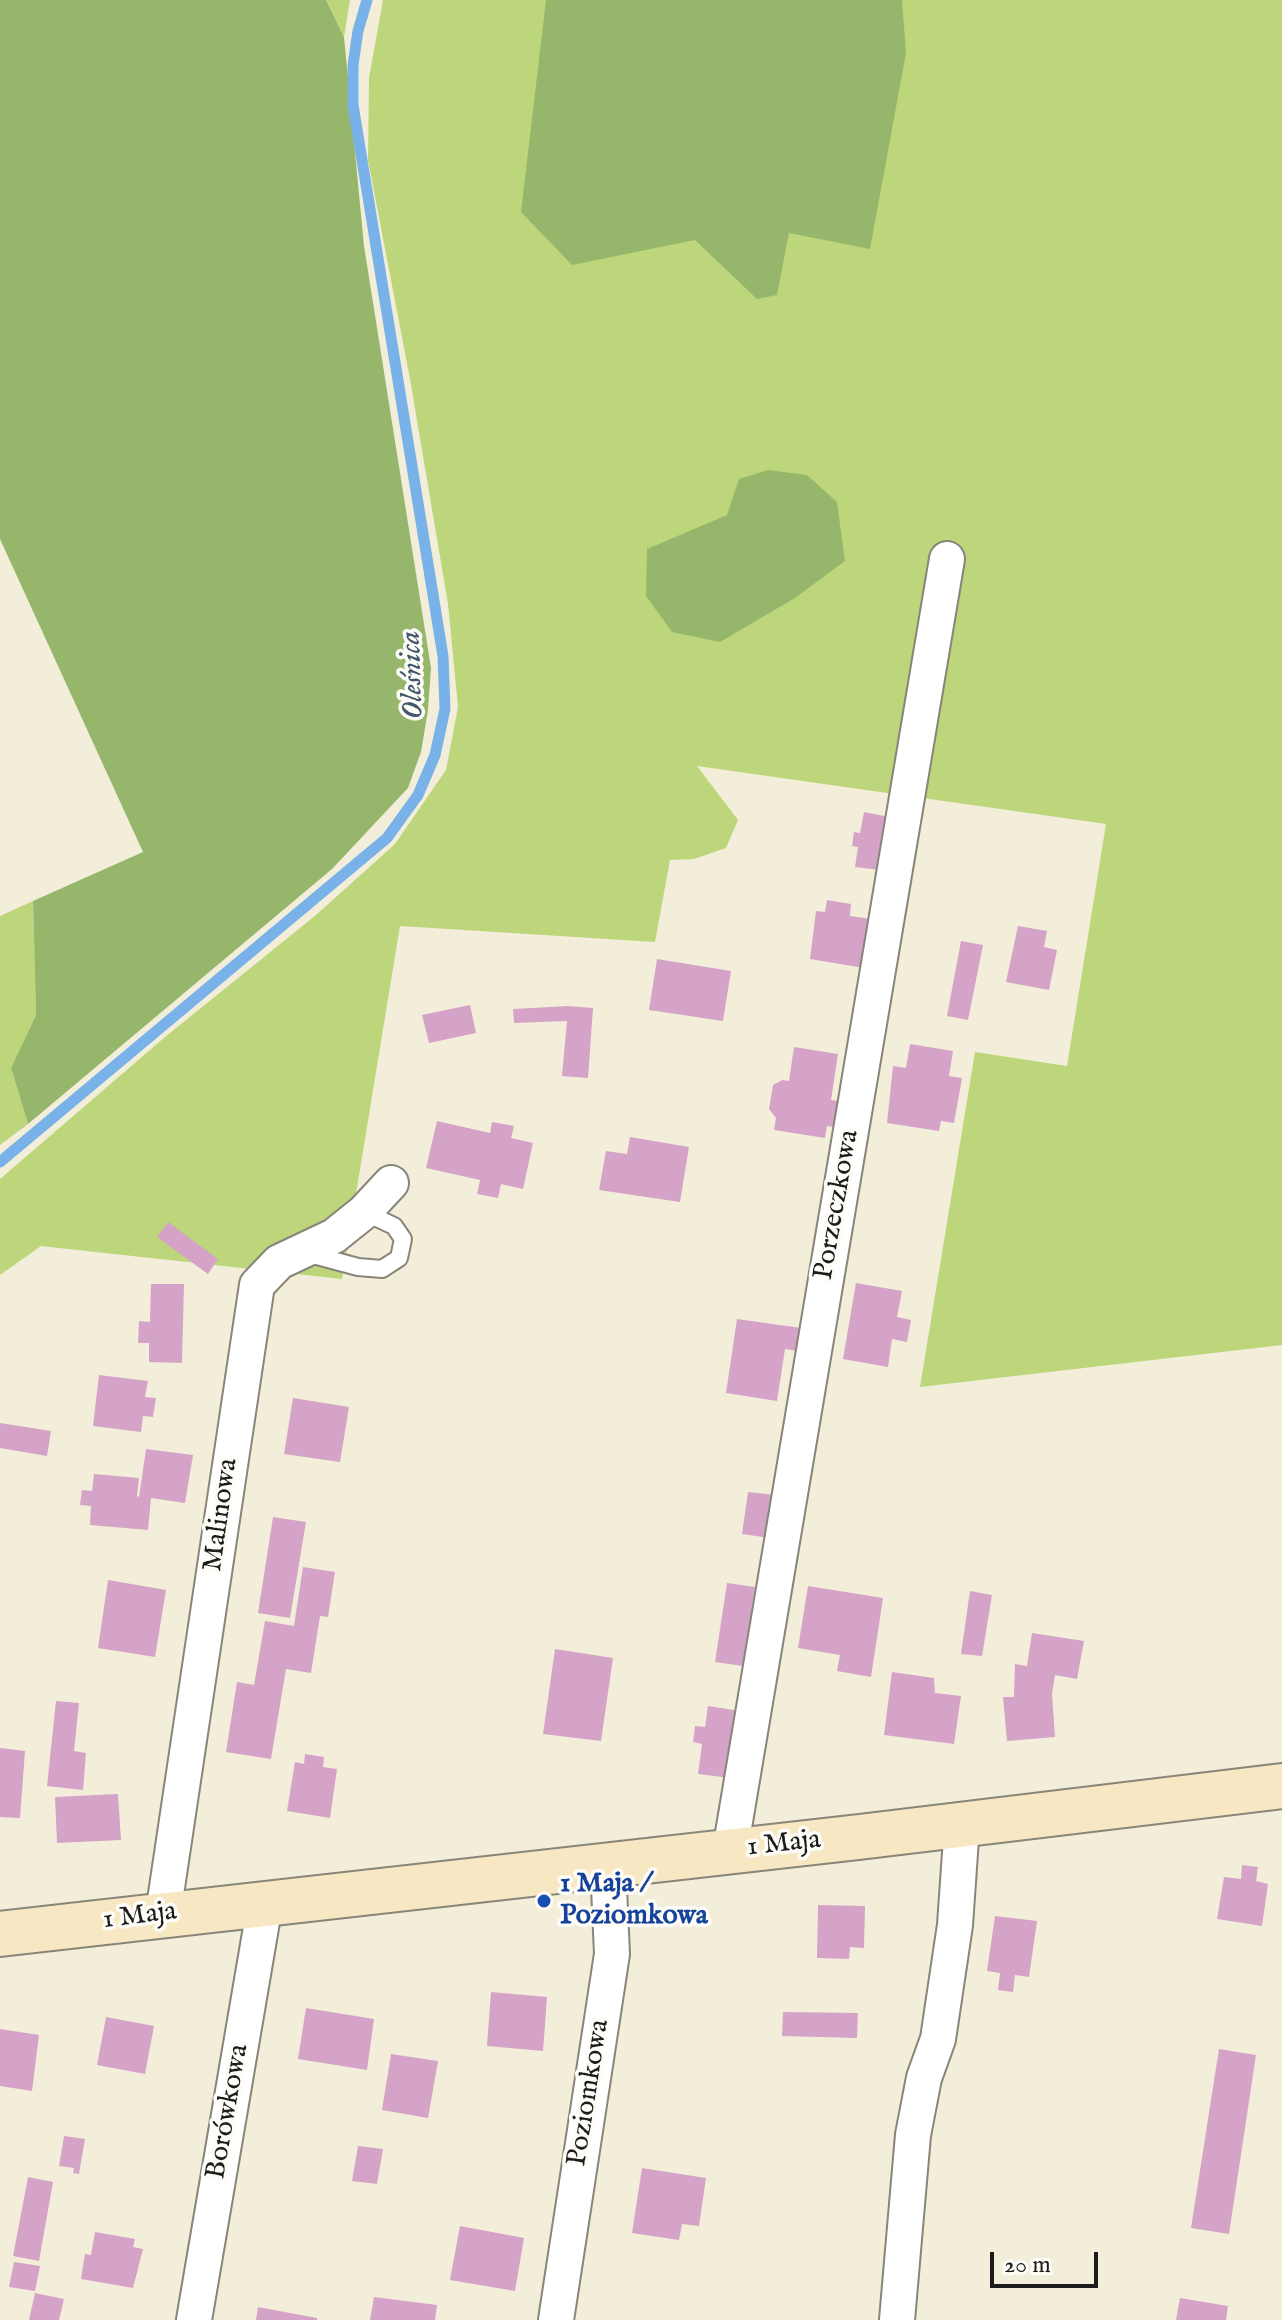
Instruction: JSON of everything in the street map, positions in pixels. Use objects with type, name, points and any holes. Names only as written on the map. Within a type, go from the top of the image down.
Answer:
[{"type":"street","name":"Porzeczkowa","points":[[730,1851],[947,559]]},
{"type":"street","name":"Malinowa","points":[[163,1914],[257,1285],[279,1262],[334,1236],[364,1212],[391,1183]]},
{"type":"street","name":"1 Maja","points":[[0,1934],[1282,1786]]},
{"type":"street","points":[[897,2320],[913,2135],[924,2078],[938,2039],[955,1925],[962,1824]]},
{"type":"street","name":"Poziomkowa","points":[[556,2320],[612,1954],[608,1865]]},
{"type":"street","name":"Borówkowa","points":[[194,2320],[265,1904]]},
{"type":"lane","points":[[301,1251],[358,1267],[382,1269],[399,1258],[403,1239],[394,1226],[364,1212]]},
{"type":"green space","points":[[0,0],[326,0],[344,37],[364,246],[431,668],[421,752],[408,788],[332,869],[28,1124],[11,1068],[36,1015],[33,901],[143,852],[0,539]]},
{"type":"green space","points":[[326,0],[350,0],[344,37]]},
{"type":"green space","points":[[383,0],[1282,0],[1282,1345],[920,1387],[975,1052],[1067,1066],[1106,824],[697,766],[738,820],[726,848],[694,859],[670,860],[655,942],[400,926],[342,1279],[41,1246],[0,1275],[0,1179],[165,1037],[316,915],[395,844],[446,770],[458,707],[448,604],[410,379],[368,160],[369,78]]},
{"type":"green space","points":[[546,0],[902,0],[906,53],[870,249],[789,233],[777,295],[757,299],[695,240],[572,265],[521,212]]},
{"type":"green space","points":[[768,470],[807,475],[837,502],[845,561],[795,598],[720,642],[672,632],[646,596],[647,549],[727,515],[739,479]]},
{"type":"green space","points":[[33,901],[36,1015],[11,1068],[28,1124],[0,1145],[0,916]]},
{"type":"building","points":[[864,812],[889,817],[880,870],[855,867],[858,847],[852,846],[854,832],[860,833]]},
{"type":"building","points":[[827,900],[851,904],[850,916],[871,919],[864,968],[810,959],[816,911],[825,912]]},
{"type":"building","points":[[1018,926],[1047,931],[1044,947],[1057,950],[1049,990],[1006,982]]},
{"type":"building","points":[[961,941],[983,945],[968,1020],[947,1016]]},
{"type":"building","points":[[657,959],[731,971],[723,1021],[649,1010]]},
{"type":"building","points":[[470,1005],[476,1033],[429,1043],[422,1015]]},
{"type":"building","points":[[593,1008],[588,1078],[562,1076],[567,1021],[514,1023],[513,1009]]},
{"type":"building","points":[[910,1044],[953,1051],[949,1076],[962,1078],[954,1123],[941,1121],[939,1131],[887,1123],[893,1066],[906,1068]]},
{"type":"building","points":[[794,1047],[838,1054],[831,1100],[839,1101],[841,1122],[834,1127],[827,1126],[825,1138],[774,1130],[776,1118],[769,1109],[773,1085],[782,1080],[789,1081]]},
{"type":"building","points":[[437,1121],[490,1133],[492,1122],[514,1126],[511,1138],[533,1143],[523,1189],[501,1184],[498,1198],[477,1194],[480,1180],[426,1168]]},
{"type":"building","points":[[630,1137],[689,1147],[680,1202],[599,1190],[606,1151],[627,1154]]},
{"type":"building","points":[[168,1222],[218,1259],[208,1274],[157,1237]]},
{"type":"building","points":[[856,1283],[902,1291],[897,1317],[911,1320],[907,1342],[892,1339],[888,1367],[843,1359]]},
{"type":"building","points":[[151,1284],[184,1284],[182,1363],[149,1362],[149,1343],[138,1343],[139,1321],[150,1322]]},
{"type":"building","points":[[737,1319],[801,1328],[797,1351],[785,1349],[777,1401],[726,1393]]},
{"type":"building","points":[[99,1375],[148,1381],[145,1397],[156,1398],[153,1417],[143,1416],[141,1432],[93,1426]]},
{"type":"building","points":[[293,1398],[349,1407],[340,1462],[284,1454]]},
{"type":"building","points":[[0,1423],[51,1431],[47,1456],[0,1448]]},
{"type":"building","points":[[146,1449],[193,1455],[185,1503],[151,1498],[148,1530],[90,1525],[91,1506],[80,1505],[82,1490],[92,1491],[94,1474],[139,1478],[139,1497]]},
{"type":"building","points":[[748,1492],[775,1495],[770,1538],[742,1534]]},
{"type":"building","points":[[273,1517],[306,1522],[290,1618],[258,1613]]},
{"type":"building","points":[[303,1567],[335,1572],[328,1617],[320,1616],[311,1673],[286,1669],[271,1759],[226,1752],[237,1682],[254,1685],[265,1621],[294,1626]]},
{"type":"building","points":[[108,1580],[166,1590],[155,1657],[98,1648]]},
{"type":"building","points":[[727,1583],[755,1587],[743,1666],[715,1662]]},
{"type":"building","points":[[808,1586],[883,1598],[871,1677],[837,1671],[840,1655],[798,1648]]},
{"type":"building","points":[[970,1591],[992,1595],[982,1656],[961,1654]]},
{"type":"building","points":[[1032,1633],[1084,1641],[1077,1679],[1055,1675],[1052,1694],[1055,1737],[1007,1741],[1003,1697],[1014,1697],[1015,1664],[1027,1666]]},
{"type":"building","points":[[555,1649],[613,1658],[601,1741],[543,1734]]},
{"type":"building","points":[[892,1672],[934,1678],[935,1693],[961,1696],[954,1744],[884,1735]]},
{"type":"building","points":[[56,1701],[79,1703],[74,1751],[86,1753],[83,1790],[47,1786]]},
{"type":"building","points":[[708,1706],[740,1711],[730,1778],[698,1774],[702,1744],[693,1742],[695,1726],[705,1727]]},
{"type":"building","points":[[0,1748],[25,1751],[20,1818],[0,1817]]},
{"type":"building","points":[[305,1754],[324,1757],[323,1767],[337,1769],[330,1818],[287,1811],[295,1762],[304,1764]]},
{"type":"building","points":[[118,1794],[121,1840],[57,1843],[55,1797]]},
{"type":"building","points":[[1242,1865],[1258,1867],[1256,1881],[1268,1884],[1262,1926],[1217,1919],[1224,1877],[1241,1879]]},
{"type":"building","points":[[818,1905],[865,1906],[864,1948],[850,1947],[849,1959],[817,1958]]},
{"type":"building","points":[[995,1916],[1037,1921],[1029,1977],[1015,1975],[1013,1992],[998,1990],[1000,1973],[987,1971]]},
{"type":"building","points":[[491,1992],[547,1997],[543,2051],[487,2046]]},
{"type":"building","points":[[306,2008],[374,2019],[367,2070],[298,2059]]},
{"type":"building","points":[[783,2012],[858,2013],[857,2038],[782,2036]]},
{"type":"building","points":[[106,2017],[154,2026],[145,2074],[97,2065]]},
{"type":"building","points":[[0,2029],[39,2035],[32,2091],[0,2086]]},
{"type":"building","points":[[1219,2049],[1256,2055],[1229,2234],[1191,2228]]},
{"type":"building","points":[[391,2054],[438,2061],[428,2118],[382,2110]]},
{"type":"building","points":[[64,2136],[85,2139],[79,2174],[73,2173],[74,2168],[59,2166]]},
{"type":"building","points":[[358,2146],[383,2149],[377,2184],[352,2181]]},
{"type":"building","points":[[642,2168],[706,2178],[699,2226],[682,2224],[679,2240],[632,2233]]},
{"type":"building","points":[[28,2177],[53,2182],[39,2261],[13,2256]]},
{"type":"building","points":[[460,2226],[524,2238],[515,2291],[450,2280]]},
{"type":"building","points":[[95,2232],[135,2239],[133,2247],[143,2249],[133,2288],[81,2279],[85,2254],[91,2255]]},
{"type":"building","points":[[14,2262],[40,2266],[35,2291],[9,2287]]},
{"type":"building","points":[[35,2293],[64,2299],[59,2320],[29,2320]]},
{"type":"building","points":[[374,2297],[437,2305],[435,2320],[370,2320]]},
{"type":"building","points":[[1180,2298],[1228,2306],[1226,2320],[1176,2320]]},
{"type":"building","points":[[258,2307],[317,2318],[317,2320],[256,2320]]},
{"type":"waterway","name":"Oleśnica","points":[[0,1162],[387,838],[418,795],[435,755],[445,709],[443,656],[353,105],[353,65],[367,0]]},
{"type":"place","name":"1 Maja / Poziomkowa","points":[[544,1901]]}]
